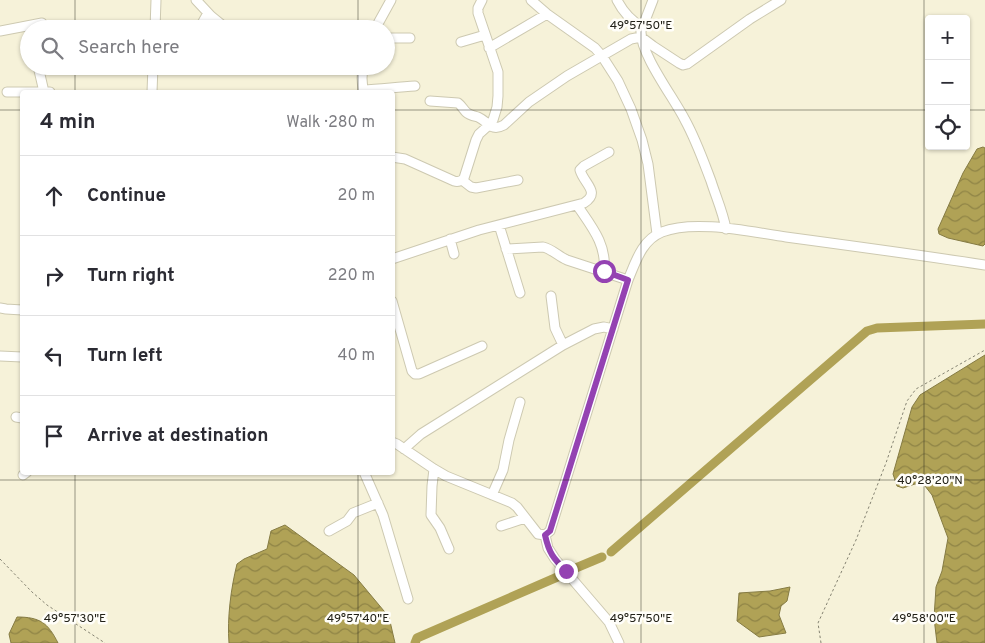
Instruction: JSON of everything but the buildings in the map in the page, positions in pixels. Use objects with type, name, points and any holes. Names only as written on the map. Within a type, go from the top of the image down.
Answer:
[{"type":"street","points":[[155,20],[156,0]]},
{"type":"street","points":[[196,0],[216,20]]},
{"type":"street","points":[[380,20],[390,0]]},
{"type":"street","points":[[462,180],[479,134],[489,125],[495,114],[498,96],[498,72],[478,13],[482,0]]},
{"type":"street","points":[[531,0],[547,14],[586,41],[602,56],[618,81],[642,140],[648,164],[657,234]]},
{"type":"street","points":[[617,0],[629,18],[642,27]]},
{"type":"street","points":[[653,0],[642,27],[643,46],[693,136],[721,209],[726,229]]},
{"type":"street","points":[[641,36],[679,63],[687,64],[750,18],[781,0]]},
{"type":"street","points":[[204,20],[208,13]]},
{"type":"street","points":[[489,48],[547,14]]},
{"type":"street","points":[[0,31],[20,28]]},
{"type":"street","points":[[461,42],[485,35]]},
{"type":"street","points":[[430,101],[458,103],[466,112],[482,119],[494,128],[499,128],[529,102],[567,76],[631,39],[641,36]]},
{"type":"street","points":[[395,38],[410,38]]},
{"type":"street","points":[[40,75],[44,90]]},
{"type":"street","points":[[152,90],[153,75]]},
{"type":"street","points":[[362,75],[363,90]]},
{"type":"street","points":[[372,90],[415,86]]},
{"type":"street","points":[[7,92],[20,92]]},
{"type":"street","points":[[395,258],[450,239],[577,205],[590,199],[592,191],[580,170],[609,152]]},
{"type":"street","points":[[395,157],[405,159],[454,181],[462,180]]},
{"type":"street","points":[[462,180],[471,187],[476,188],[518,180]]},
{"type":"street","points":[[577,205],[600,241],[604,255],[604,271]]},
{"type":"street","points":[[499,225],[520,293]]},
{"type":"street","points":[[395,444],[434,470],[512,503],[538,534],[545,535],[550,531],[628,280],[644,245],[657,234],[674,228],[696,226],[985,265]]},
{"type":"street","points":[[450,239],[454,254]]},
{"type":"street","points":[[506,249],[549,248],[562,258],[628,280]]},
{"type":"street","points":[[551,296],[555,328],[563,344]]},
{"type":"street","points":[[0,308],[20,310]]},
{"type":"street","points":[[395,312],[412,371],[415,374],[419,374],[482,346]]},
{"type":"street","points":[[404,449],[421,434],[563,344],[594,330],[613,329]]},
{"type":"street","points":[[0,356],[20,357]]},
{"type":"street","points":[[492,495],[503,470],[520,402]]},
{"type":"street","points":[[434,470],[431,515],[440,528],[449,549]]},
{"type":"street","points":[[365,475],[383,515],[408,599]]},
{"type":"street","points":[[328,531],[347,521],[353,513],[378,503]]},
{"type":"street","points":[[501,526],[525,518]]},
{"type":"street","points":[[545,535],[548,548],[555,559],[609,622],[619,643]]},
{"type":"path","points":[[821,643],[818,623],[856,540],[886,463],[907,401],[916,390],[985,350]]},
{"type":"path","points":[[0,559],[32,592],[105,643]]},
{"type":"water","points":[[985,148],[985,244],[983,246],[948,238],[939,234],[938,229],[963,173],[977,149]]},
{"type":"water","points":[[985,355],[985,643],[937,643],[934,618],[936,587],[942,571],[948,538],[932,495],[925,486],[915,484],[903,488],[897,486],[893,474],[912,407],[920,395]]},
{"type":"water","points":[[285,525],[354,575],[389,617],[395,643],[229,643],[230,603],[237,564],[267,549],[271,531]]},
{"type":"water","points":[[790,587],[787,601],[781,606],[779,615],[786,633],[759,637],[737,621],[739,593],[770,591]]},
{"type":"water","points":[[17,617],[32,618],[42,622],[51,630],[58,643],[11,643],[9,634]]},
{"type":"waterway","points":[[611,552],[867,331],[877,328],[985,324]]},
{"type":"waterway","points":[[571,570],[602,557]]},
{"type":"waterway","points":[[415,643],[417,638],[562,575]]},
{"type":"route","points":[[566,571],[548,548],[545,535],[550,531],[628,280],[604,271]]}]
